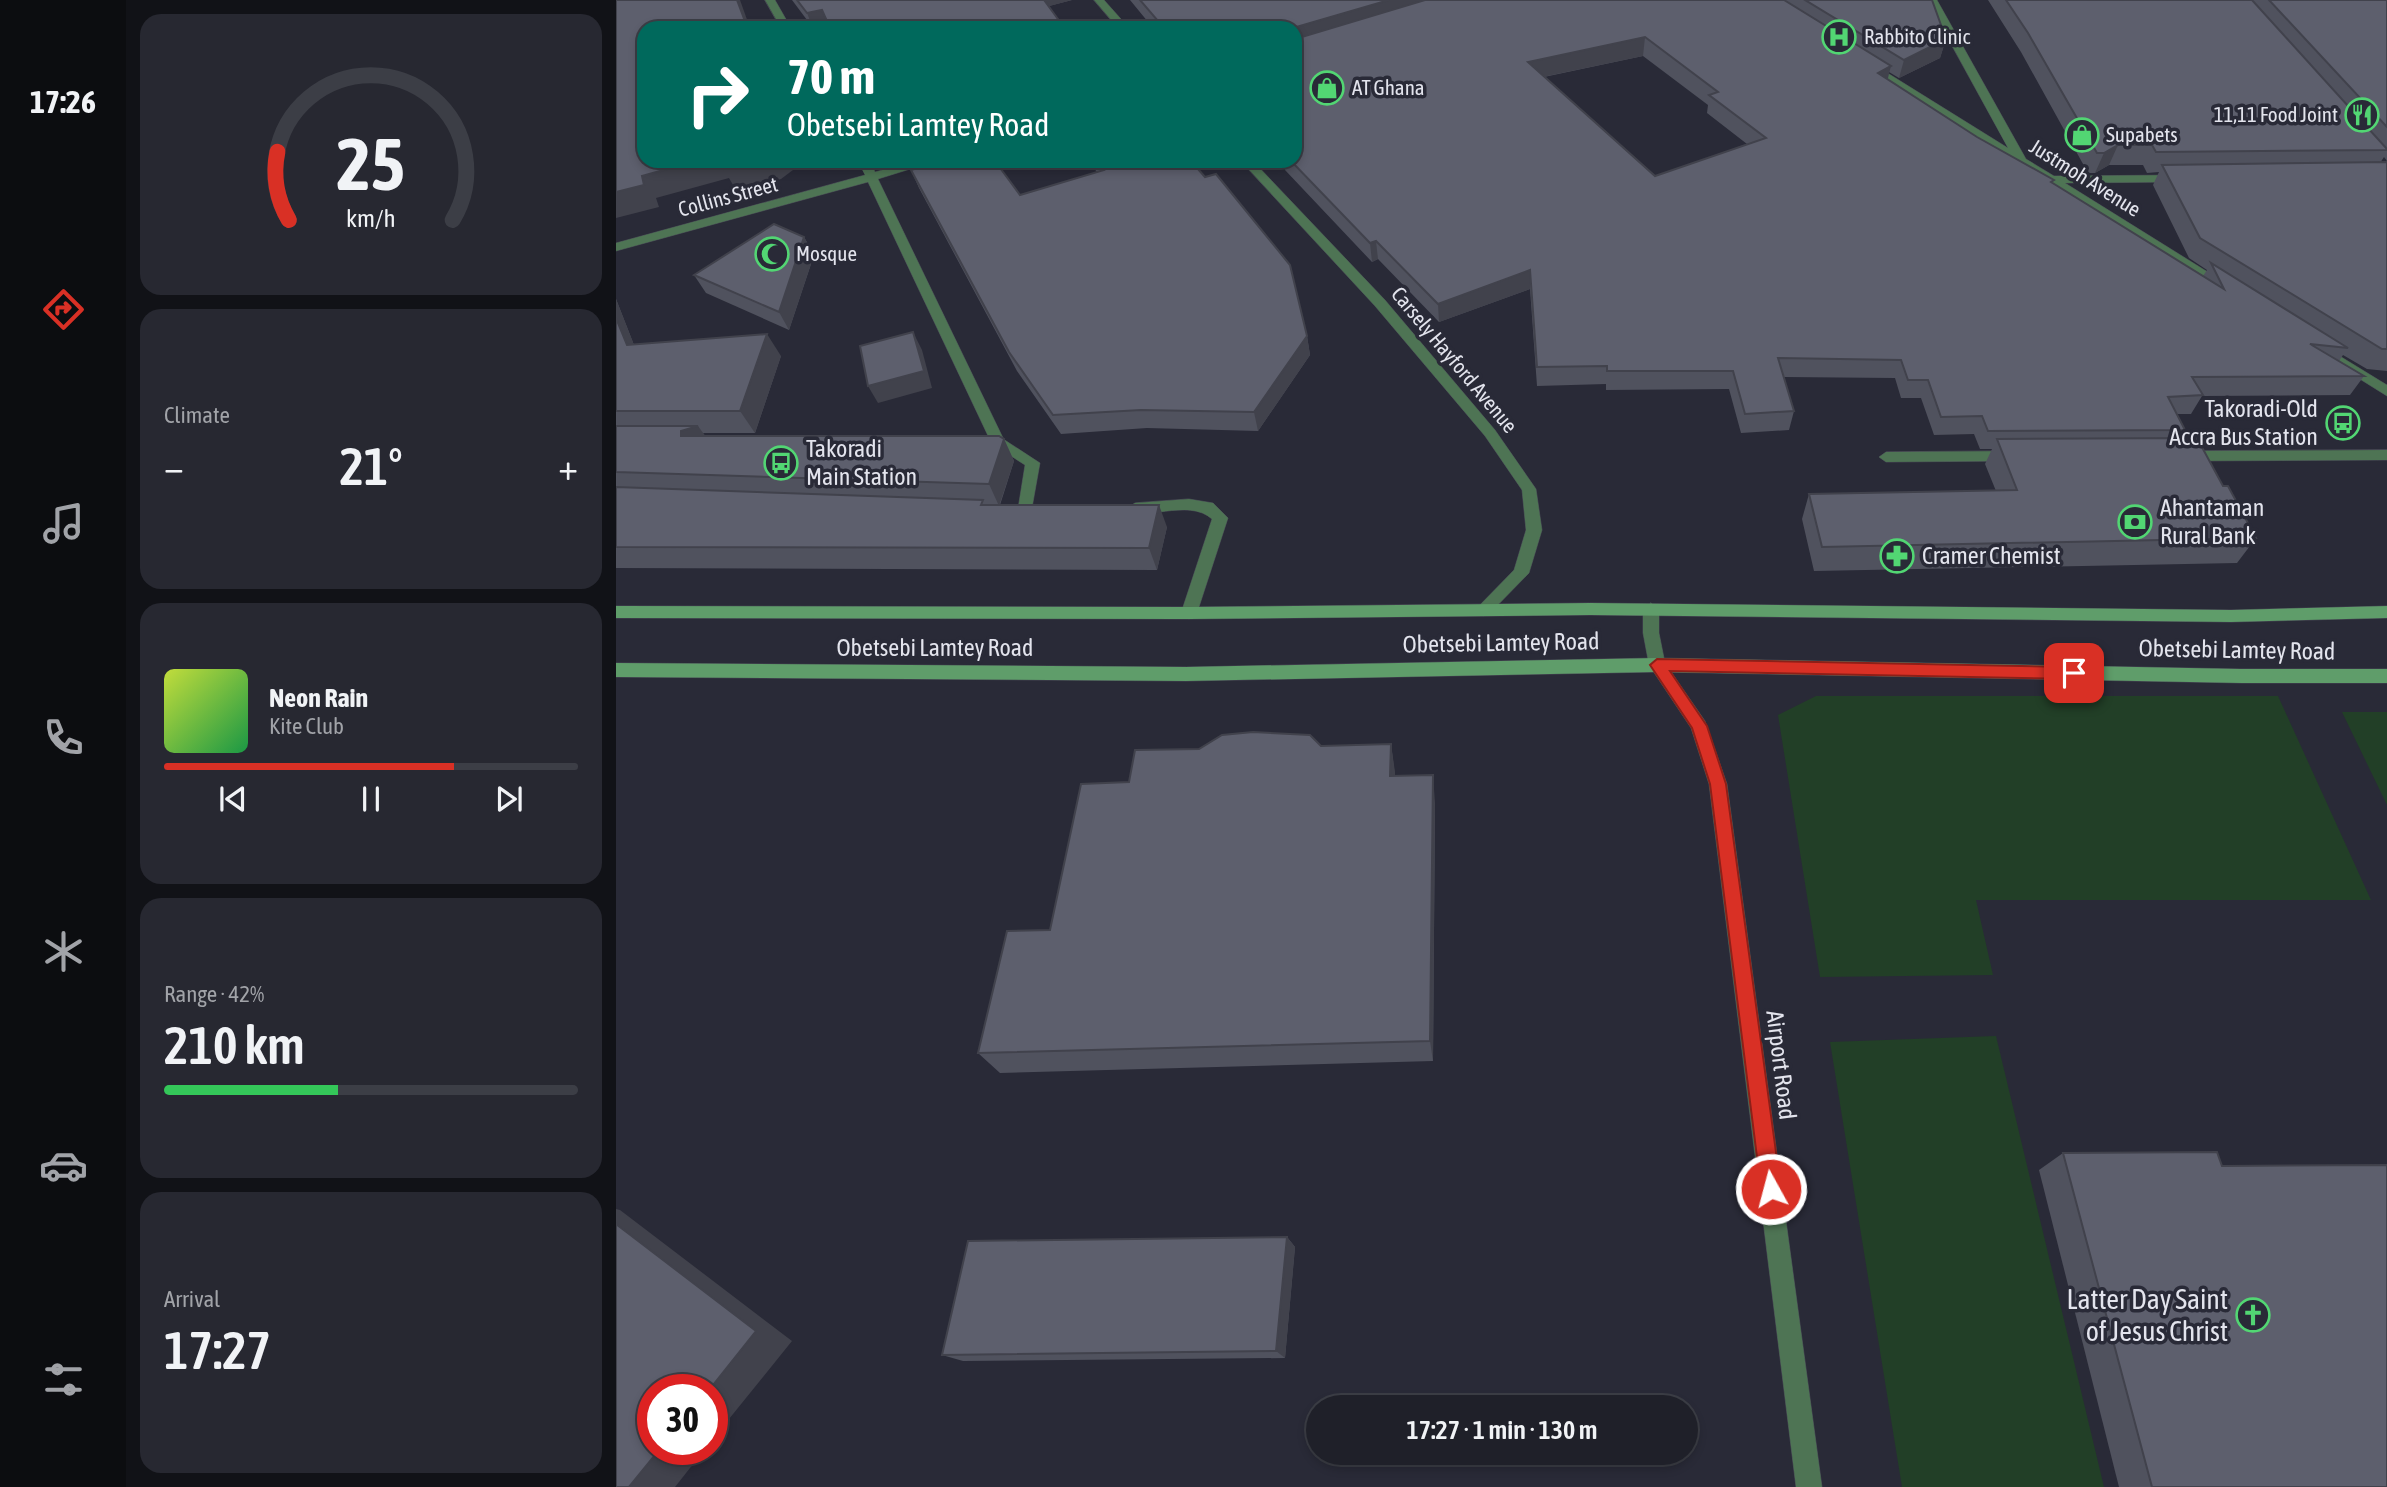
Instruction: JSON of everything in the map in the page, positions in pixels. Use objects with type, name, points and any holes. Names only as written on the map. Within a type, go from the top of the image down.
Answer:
[{"type":"main road","name":"Obetsebi Lamtey Road","points":[[616,612],[1189,613],[1651,609],[2231,616],[2387,612]]},
{"type":"main road","name":"Obetsebi Lamtey Road","points":[[616,670],[1186,674],[1657,665],[2241,676],[2387,676]]},
{"type":"street","points":[[770,0],[782,21]]},
{"type":"street","points":[[1098,0],[1118,21]]},
{"type":"street","points":[[1932,0],[2020,160]]},
{"type":"street","name":"Justmoh Avenue","points":[[1856,58],[2236,296]]},
{"type":"street","points":[[868,168],[998,440],[1033,463],[1025,514]]},
{"type":"street","name":"Collins Street","points":[[616,247],[907,168]]},
{"type":"street","name":"Carsely Hayford Avenue","points":[[1254,168],[1380,303],[1490,433],[1529,489],[1534,530],[1521,573],[1483,610]]},
{"type":"street","points":[[2051,180],[2191,178]]},
{"type":"street","points":[[2306,340],[2387,391]]},
{"type":"street","points":[[970,440],[998,440]]},
{"type":"street","points":[[1886,457],[2025,456]]},
{"type":"street","points":[[2164,456],[2387,456]]},
{"type":"street","points":[[1121,509],[1189,504],[1208,507],[1220,518],[1189,613]]},
{"type":"street","points":[[1651,609],[1651,633],[1657,665]]},
{"type":"street","name":"Airport Road","points":[[1657,665],[1699,726],[1718,784],[1809,1487]]},
{"type":"green space","points":[[1816,696],[2278,696],[2371,900],[1976,900],[1993,975],[1820,977],[1778,715]]},
{"type":"green space","points":[[2342,712],[2387,712],[2387,805]]},
{"type":"green space","points":[[1996,1036],[2104,1487],[1902,1487],[1830,1042]]},
{"type":"building","points":[[616,0],[737,0],[745,21],[637,21],[637,168],[671,168],[642,176],[644,185],[616,192]]},
{"type":"building","points":[[797,0],[1044,0],[1059,21],[827,21],[822,10],[807,13]]},
{"type":"building","points":[[1140,0],[1389,0],[1302,25],[1302,21],[1158,21]]},
{"type":"building","points":[[1425,0],[1784,0],[1891,66],[1878,73],[1977,137],[2054,180],[2051,182],[2224,289],[2211,263],[2348,348],[2310,344],[2364,376],[2192,377],[2203,395],[2168,397],[2185,430],[1988,431],[1982,416],[1941,417],[1928,380],[1908,380],[1901,360],[1778,358],[1794,411],[1745,414],[1733,371],[1607,371],[1607,366],[1537,367],[1530,270],[1438,304],[1376,241],[1370,243],[1298,168],[1302,168],[1302,37]],"holes":[[[1645,37],[1718,92],[1709,95],[1766,138],[1655,176],[1528,62]]]},
{"type":"building","points":[[1805,0],[1932,0],[1946,39],[1904,60]]},
{"type":"building","points":[[2006,0],[2252,0],[2387,150],[2156,152],[2152,145],[2118,145],[2104,153],[2097,153]]},
{"type":"building","points":[[2269,0],[2387,0],[2387,127]]},
{"type":"building","points":[[2387,162],[2387,349],[2382,349],[2200,238],[2162,165]]},
{"type":"building","points":[[1000,168],[1020,195],[1104,170],[1102,168],[1197,168],[1205,177],[1216,174],[1290,265],[1307,336],[1254,412],[1141,410],[1053,415],[1009,352],[911,170]]},
{"type":"building","points":[[774,224],[804,237],[779,312],[694,275]]},
{"type":"building","points":[[616,318],[627,345],[767,334],[740,411],[616,411]]},
{"type":"building","points":[[913,332],[924,371],[868,386],[860,346]]},
{"type":"building","points":[[616,426],[698,426],[681,431],[681,436],[999,436],[1004,439],[989,484],[616,472]]},
{"type":"building","points":[[2197,438],[2223,486],[2228,486],[2256,538],[1822,547],[1809,494],[2017,490],[1997,439]]},
{"type":"building","points":[[616,487],[983,500],[981,505],[1159,505],[1149,548],[616,547]]},
{"type":"building","points":[[1253,732],[1310,735],[1321,746],[1391,744],[1390,776],[1433,775],[1430,1041],[978,1053],[1007,931],[1050,930],[1081,784],[1129,782],[1135,750],[1199,749],[1222,735]]},
{"type":"building","points":[[2217,1152],[2222,1166],[2387,1165],[2387,1487],[2152,1487],[2063,1153]]},
{"type":"building","points":[[616,1224],[756,1331],[722,1374],[637,1374],[637,1465],[647,1465],[629,1487],[616,1487]]},
{"type":"building","points":[[1287,1237],[1276,1351],[942,1355],[968,1241]]},
{"type":"place","name":"Rabbito Clinic","points":[[1839,37]]},
{"type":"place","name":"AT Ghana","points":[[1327,88]]},
{"type":"place","name":"11,11 Food Joint","points":[[2362,115]]},
{"type":"place","name":"Supabets","points":[[2082,135]]},
{"type":"place","name":"Mosque","points":[[772,254]]},
{"type":"place","name":"Takoradi-Old Accra Bus Station","points":[[2343,423]]},
{"type":"place","name":"Takoradi Main Station","points":[[781,463]]},
{"type":"place","name":"Ahantaman Rural Bank","points":[[2135,522]]},
{"type":"place","name":"Cramer Chemist","points":[[1897,556]]},
{"type":"place","name":"Latter Day Saint of Jesus Christ","points":[[2253,1315]]},
{"type":"route","points":[[1771,1189],[1718,784],[1699,726],[1657,665],[2074,673]]}]
